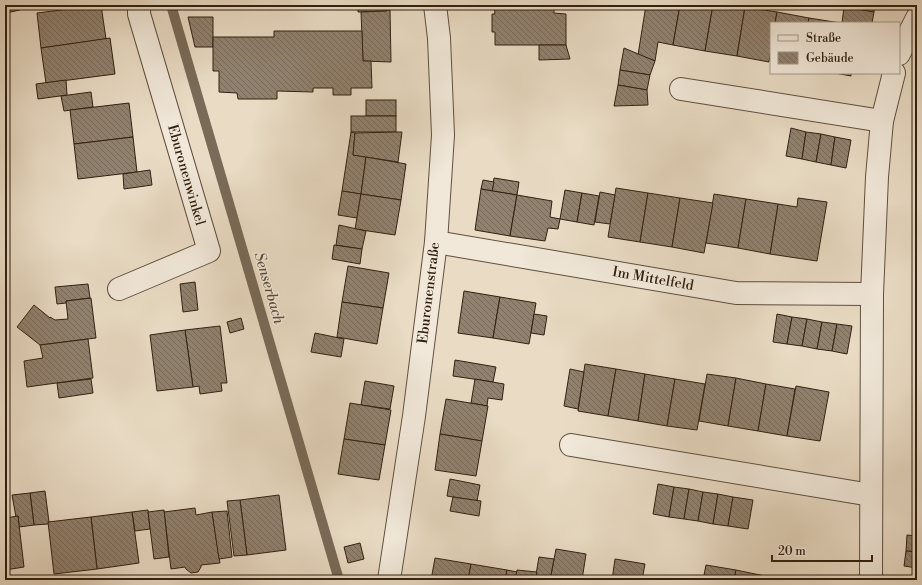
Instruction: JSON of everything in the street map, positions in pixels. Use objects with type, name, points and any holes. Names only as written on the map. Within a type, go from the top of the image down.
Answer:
[{"type":"street","name":"Eburonenwinkel","points":[[119,289],[209,251],[139,14],[139,5]]},
{"type":"street","name":"Eburonenstraße","points":[[389,580],[414,416],[436,242],[443,134],[439,38],[435,5]]},
{"type":"street","points":[[900,52],[917,18]]},
{"type":"street","points":[[871,580],[872,294],[877,177],[882,121],[894,74]]},
{"type":"street","points":[[680,89],[882,121]]},
{"type":"street","name":"Im Mittelfeld","points":[[436,242],[736,293],[872,294]]},
{"type":"street","points":[[571,445],[871,495]]},
{"type":"building","points":[[5,5],[19,5],[20,10],[6,13]]},
{"type":"building","points":[[101,5],[106,39],[41,48],[37,13]]},
{"type":"building","points":[[358,5],[387,5],[387,11],[358,12]]},
{"type":"building","points":[[494,5],[554,5],[554,13],[566,14],[566,45],[495,45],[495,32],[492,32],[492,14],[495,14]]},
{"type":"building","points":[[646,5],[680,5],[673,45],[658,42],[655,61],[638,55]]},
{"type":"building","points":[[680,5],[713,5],[705,51],[673,45]]},
{"type":"building","points":[[713,5],[733,5],[745,7],[737,56],[705,51]]},
{"type":"building","points":[[844,5],[875,5],[874,12],[844,7]]},
{"type":"building","points":[[745,7],[777,12],[775,22],[770,22],[769,62],[737,56]]},
{"type":"building","points":[[844,7],[874,12],[872,22],[842,22]]},
{"type":"building","points":[[390,10],[391,62],[363,61],[361,12]]},
{"type":"building","points":[[777,12],[809,18],[808,22],[775,22]]},
{"type":"building","points":[[188,17],[213,17],[213,47],[195,47]]},
{"type":"building","points":[[809,18],[835,22],[808,22]]},
{"type":"building","points":[[274,31],[362,31],[363,61],[371,61],[372,88],[351,88],[351,95],[333,95],[333,88],[313,88],[313,92],[277,91],[277,99],[238,99],[237,93],[219,92],[219,71],[213,71],[213,37],[274,37]]},
{"type":"building","points":[[110,38],[115,74],[46,83],[41,48]]},
{"type":"building","points":[[539,45],[566,45],[570,59],[539,60]]},
{"type":"building","points":[[624,48],[655,61],[650,75],[620,70]]},
{"type":"building","points":[[620,70],[650,75],[647,90],[618,85]]},
{"type":"building","points":[[840,74],[851,74],[851,76]]},
{"type":"building","points":[[66,80],[67,95],[38,99],[36,84]]},
{"type":"building","points":[[618,85],[647,90],[648,105],[614,106]]},
{"type":"building","points":[[91,92],[93,107],[64,111],[61,96]]},
{"type":"building","points":[[366,100],[396,100],[396,116],[366,116]]},
{"type":"building","points":[[129,103],[133,137],[74,144],[70,110]]},
{"type":"building","points":[[351,116],[396,116],[396,132],[351,132]]},
{"type":"building","points":[[791,128],[806,132],[802,159],[786,156]]},
{"type":"building","points":[[351,132],[355,133],[353,155],[366,157],[361,194],[342,191]]},
{"type":"building","points":[[402,132],[398,162],[353,155],[355,133]]},
{"type":"building","points":[[806,132],[821,134],[816,162],[802,159]]},
{"type":"building","points":[[821,134],[835,137],[831,165],[816,162]]},
{"type":"building","points":[[133,137],[137,172],[78,179],[74,144]]},
{"type":"building","points":[[835,137],[851,140],[846,168],[831,165]]},
{"type":"building","points":[[366,157],[406,164],[401,200],[361,194]]},
{"type":"building","points":[[150,170],[152,185],[124,189],[123,174]]},
{"type":"building","points":[[494,178],[519,182],[517,195],[492,191]]},
{"type":"building","points":[[483,180],[494,182],[492,191],[481,189]]},
{"type":"building","points":[[616,188],[648,193],[640,242],[608,237]]},
{"type":"building","points":[[481,189],[517,195],[510,236],[475,230]]},
{"type":"building","points":[[565,190],[582,193],[577,222],[560,219]]},
{"type":"building","points":[[342,191],[361,194],[357,218],[338,215]]},
{"type":"building","points":[[600,192],[615,195],[610,224],[595,222]]},
{"type":"building","points":[[582,193],[599,196],[594,225],[577,222]]},
{"type":"building","points":[[648,193],[680,198],[672,247],[640,242]]},
{"type":"building","points":[[361,194],[401,200],[395,235],[355,229]]},
{"type":"building","points":[[714,194],[746,199],[738,248],[706,243]]},
{"type":"building","points":[[517,195],[552,201],[550,217],[560,219],[558,229],[548,228],[545,241],[510,236]]},
{"type":"building","points":[[680,198],[713,203],[704,253],[672,247]]},
{"type":"building","points":[[798,198],[827,202],[817,261],[770,254],[778,204],[797,207]]},
{"type":"building","points":[[746,199],[778,204],[770,254],[738,248]]},
{"type":"building","points":[[339,225],[366,231],[362,249],[336,245]]},
{"type":"building","points":[[334,245],[362,249],[360,264],[332,259]]},
{"type":"building","points":[[348,266],[389,273],[383,308],[342,302]]},
{"type":"building","points":[[195,282],[198,310],[183,312],[180,284]]},
{"type":"building","points":[[88,284],[90,298],[66,301],[66,303],[57,304],[55,287]]},
{"type":"building","points":[[464,291],[500,297],[493,338],[458,333]]},
{"type":"building","points":[[500,297],[536,303],[529,344],[493,338]]},
{"type":"building","points":[[91,298],[96,338],[40,345],[17,327],[34,305],[50,318],[55,320],[68,319],[66,301]]},
{"type":"building","points":[[342,302],[383,308],[377,344],[337,337]]},
{"type":"building","points":[[914,302],[917,302],[917,317],[915,318]]},
{"type":"building","points":[[534,314],[547,316],[544,335],[531,333]]},
{"type":"building","points":[[777,314],[792,317],[787,344],[773,342]]},
{"type":"building","points":[[792,317],[807,319],[802,346],[787,344]]},
{"type":"building","points":[[241,318],[244,329],[230,333],[227,322]]},
{"type":"building","points":[[807,319],[822,322],[817,349],[802,346]]},
{"type":"building","points":[[822,322],[837,324],[832,351],[817,349]]},
{"type":"building","points":[[837,324],[852,326],[847,354],[832,351]]},
{"type":"building","points":[[220,326],[227,383],[221,383],[222,391],[200,394],[199,386],[193,387],[185,330]]},
{"type":"building","points":[[185,330],[193,387],[157,391],[150,335]]},
{"type":"building","points":[[315,333],[344,339],[341,357],[311,352]]},
{"type":"building","points":[[88,339],[93,378],[27,387],[24,361],[43,358],[40,345]]},
{"type":"building","points":[[455,360],[496,367],[493,382],[453,376]]},
{"type":"building","points":[[585,364],[616,369],[608,416],[578,411]]},
{"type":"building","points":[[570,369],[584,372],[578,409],[564,406]]},
{"type":"building","points":[[616,369],[645,374],[638,421],[608,416]]},
{"type":"building","points":[[645,374],[675,379],[667,426],[638,421]]},
{"type":"building","points":[[707,374],[736,378],[728,426],[699,421]]},
{"type":"building","points":[[914,377],[917,377],[917,392],[915,393]]},
{"type":"building","points":[[736,378],[766,384],[758,431],[728,426]]},
{"type":"building","points":[[91,379],[93,393],[59,398],[57,383]]},
{"type":"building","points":[[475,379],[504,384],[502,400],[488,398],[487,406],[471,403]]},
{"type":"building","points":[[675,379],[705,384],[697,430],[667,426]]},
{"type":"building","points":[[365,381],[394,386],[390,409],[361,405]]},
{"type":"building","points":[[766,384],[795,389],[787,436],[758,431]]},
{"type":"building","points":[[796,386],[829,392],[820,441],[787,436]]},
{"type":"building","points":[[917,392],[917,404],[916,404],[915,393]]},
{"type":"building","points":[[446,399],[488,406],[482,441],[440,434]]},
{"type":"building","points":[[350,403],[391,410],[385,445],[344,439]]},
{"type":"building","points":[[440,434],[482,441],[476,476],[435,470]]},
{"type":"building","points":[[344,439],[385,445],[379,480],[338,474]]},
{"type":"building","points":[[914,452],[917,452],[917,468],[915,468]]},
{"type":"building","points":[[915,468],[917,468],[917,479],[916,479]]},
{"type":"building","points":[[450,479],[480,485],[477,501],[447,496]]},
{"type":"building","points":[[658,484],[674,487],[669,517],[653,514]]},
{"type":"building","points":[[674,487],[689,489],[684,519],[669,517]]},
{"type":"building","points":[[689,489],[703,492],[698,521],[684,519]]},
{"type":"building","points":[[45,491],[49,522],[48,524],[34,525],[30,493]]},
{"type":"building","points":[[703,492],[718,494],[713,524],[698,521]]},
{"type":"building","points":[[30,493],[34,525],[19,527],[18,516],[16,517],[12,495]]},
{"type":"building","points":[[718,494],[733,497],[728,526],[713,524]]},
{"type":"building","points":[[279,495],[286,550],[247,555],[240,500]]},
{"type":"building","points":[[453,497],[481,501],[479,516],[450,511]]},
{"type":"building","points":[[733,497],[753,500],[748,529],[728,526]]},
{"type":"building","points":[[240,500],[247,555],[234,556],[227,501]]},
{"type":"building","points":[[195,508],[196,515],[212,512],[220,563],[201,565],[198,572],[191,573],[185,567],[171,569],[164,512]]},
{"type":"building","points":[[148,510],[150,529],[135,531],[132,512]]},
{"type":"building","points":[[164,510],[169,557],[154,559],[148,512]]},
{"type":"building","points":[[227,511],[232,557],[219,559],[212,512]]},
{"type":"building","points":[[132,512],[139,563],[97,569],[91,517]]},
{"type":"building","points":[[18,516],[24,567],[5,570],[5,518]]},
{"type":"building","points":[[91,517],[97,569],[54,574],[48,522]]},
{"type":"building","points":[[907,535],[917,536],[917,552],[906,551]]},
{"type":"building","points":[[360,543],[364,559],[348,563],[344,547]]},
{"type":"building","points":[[556,549],[586,554],[582,580],[550,580]]},
{"type":"building","points":[[906,551],[917,552],[917,568],[904,566]]},
{"type":"building","points":[[539,557],[554,559],[550,580],[535,580]]},
{"type":"building","points":[[435,558],[471,564],[468,580],[431,580]]},
{"type":"building","points":[[615,559],[645,564],[642,580],[612,580]]},
{"type":"building","points":[[471,564],[507,570],[505,580],[468,580]]},
{"type":"building","points":[[706,565],[736,570],[734,580],[703,580]]},
{"type":"building","points":[[507,570],[517,572],[515,580],[505,580]]},
{"type":"building","points":[[517,570],[537,572],[535,580],[515,580]]},
{"type":"building","points":[[736,570],[765,576],[764,580],[734,580]]},
{"type":"building","points":[[583,576],[606,580],[582,580]]},
{"type":"waterway","name":"Senserbach","points":[[171,5],[339,580]]}]
